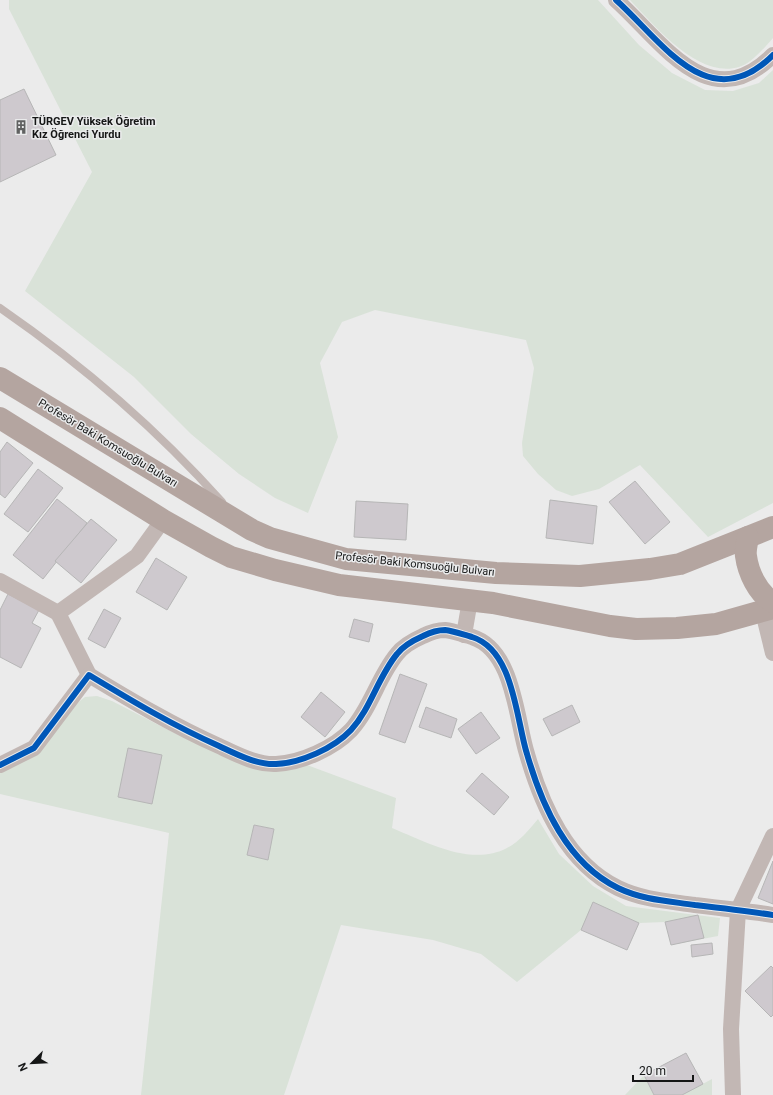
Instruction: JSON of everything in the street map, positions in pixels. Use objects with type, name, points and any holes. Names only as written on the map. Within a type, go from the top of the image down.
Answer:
[{"type":"main road","name":"Profesör Baki Komsuoğlu Bulvarı","points":[[0,378],[252,530],[270,538],[346,559],[496,573],[580,576],[650,569],[680,564],[773,527]]},
{"type":"main road","points":[[0,418],[163,520],[231,557],[274,570],[339,585],[493,602],[610,626],[636,629],[677,628],[716,624],[770,607],[768,599],[759,589],[750,572],[745,555],[748,537]]},
{"type":"street","points":[[616,0],[681,63],[697,72],[713,78],[727,80],[738,79],[752,73],[773,55]]},
{"type":"street","points":[[58,613],[137,556],[163,520]]},
{"type":"street","points":[[0,581],[58,613],[89,675],[176,727],[232,752],[260,762],[276,764],[295,761],[317,753],[336,742],[351,730],[397,654],[413,641],[428,634],[445,630],[475,638],[491,648],[502,665],[513,692],[526,752],[542,796],[561,836],[577,857],[594,873],[616,887],[641,898],[773,914]]},
{"type":"street","points":[[464,635],[470,600]]},
{"type":"street","points":[[770,607],[773,653]]},
{"type":"street","points":[[0,764],[34,748],[89,675]]},
{"type":"street","points":[[733,1095],[731,1078],[731,1029],[738,910],[773,836]]},
{"type":"lane","points":[[0,308],[66,355],[162,438],[196,472],[234,519]]},
{"type":"shaded area","points":[[9,0],[598,0],[639,45],[672,73],[705,90],[733,91],[759,83],[773,70],[773,503],[708,537],[640,465],[599,489],[572,496],[556,490],[538,474],[523,456],[522,443],[534,368],[526,340],[375,310],[342,322],[320,363],[338,437],[308,513],[275,498],[239,474],[191,434],[134,377],[25,291],[92,172],[9,9]]},
{"type":"shaded area","points":[[630,0],[773,0],[773,38],[758,55],[744,65],[724,69],[708,65],[693,58],[678,48]]},
{"type":"shaded area","points":[[97,696],[112,701],[182,737],[223,754],[307,765],[396,798],[392,828],[449,850],[464,854],[479,855],[493,853],[507,848],[520,839],[538,819],[559,854],[593,886],[626,906],[720,918],[718,936],[671,945],[665,922],[639,923],[594,903],[581,930],[517,982],[481,954],[433,940],[341,925],[284,1095],[141,1095],[169,833],[0,794],[0,771],[85,697]],"holes":[[[254,825],[274,829],[268,860],[248,855]]]},
{"type":"shaded area","points":[[644,1075],[654,1095],[625,1095]]},
{"type":"shaded area","points":[[712,1079],[712,1095],[682,1095]]},
{"type":"building","name":"TÜRGEV Yüksek Öğretim Kız Öğrenci Yurdu","points":[[24,89],[56,155],[0,182],[0,100]]},
{"type":"building","points":[[7,442],[33,463],[5,498],[0,494],[0,452]]},
{"type":"building","points":[[38,469],[63,488],[28,532],[4,514]]},
{"type":"building","points":[[635,481],[670,522],[645,544],[609,502]]},
{"type":"building","points":[[57,499],[87,523],[43,579],[13,555]]},
{"type":"building","points":[[550,500],[597,506],[593,544],[546,538]]},
{"type":"building","points":[[356,501],[408,504],[406,540],[354,537]]},
{"type":"building","points":[[91,519],[117,540],[81,583],[55,561]]},
{"type":"building","points":[[156,558],[187,577],[167,610],[136,592]]},
{"type":"building","points":[[8,594],[39,610],[32,623],[41,628],[21,668],[0,657],[0,610]]},
{"type":"building","points":[[104,609],[121,618],[105,648],[88,639]]},
{"type":"building","points":[[354,619],[373,624],[369,642],[349,637]]},
{"type":"building","points":[[400,674],[427,684],[405,743],[379,734]]},
{"type":"building","points":[[321,692],[345,712],[325,737],[301,717]]},
{"type":"building","points":[[572,705],[580,722],[552,736],[543,719]]},
{"type":"building","points":[[426,707],[457,719],[451,738],[419,727]]},
{"type":"building","points":[[481,712],[500,738],[476,754],[458,729]]},
{"type":"building","points":[[128,748],[162,755],[152,804],[118,797]]},
{"type":"building","points":[[482,773],[509,797],[494,815],[466,791]]},
{"type":"building","points":[[254,825],[274,829],[268,860],[247,855]]},
{"type":"building","points":[[773,861],[773,904],[758,898]]},
{"type":"building","points":[[593,902],[639,923],[627,950],[581,930]]},
{"type":"building","points":[[698,915],[704,938],[671,945],[665,922]]},
{"type":"building","points":[[712,943],[713,954],[692,957],[691,945]]},
{"type":"building","points":[[771,966],[773,968],[773,1015],[771,1017],[745,991]]},
{"type":"building","points":[[686,1053],[703,1084],[682,1095],[654,1095],[644,1075]]},
{"type":"cycle path","points":[[616,0],[669,52],[688,67],[707,77],[728,79],[750,73],[773,55]]},
{"type":"cycle path","points":[[0,765],[34,748],[89,675],[169,722],[254,761],[276,764],[306,758],[336,743],[351,730],[364,712],[390,663],[402,648],[412,641],[428,634],[445,630],[472,637],[486,644],[497,656],[511,687],[527,754],[540,793],[559,831],[584,864],[600,877],[618,888],[646,898],[773,915]]},
{"type":"place","name":"TÜRGEV Yüksek Öğretim Kız Öğrenci Yurdu","points":[[21,127]]}]
